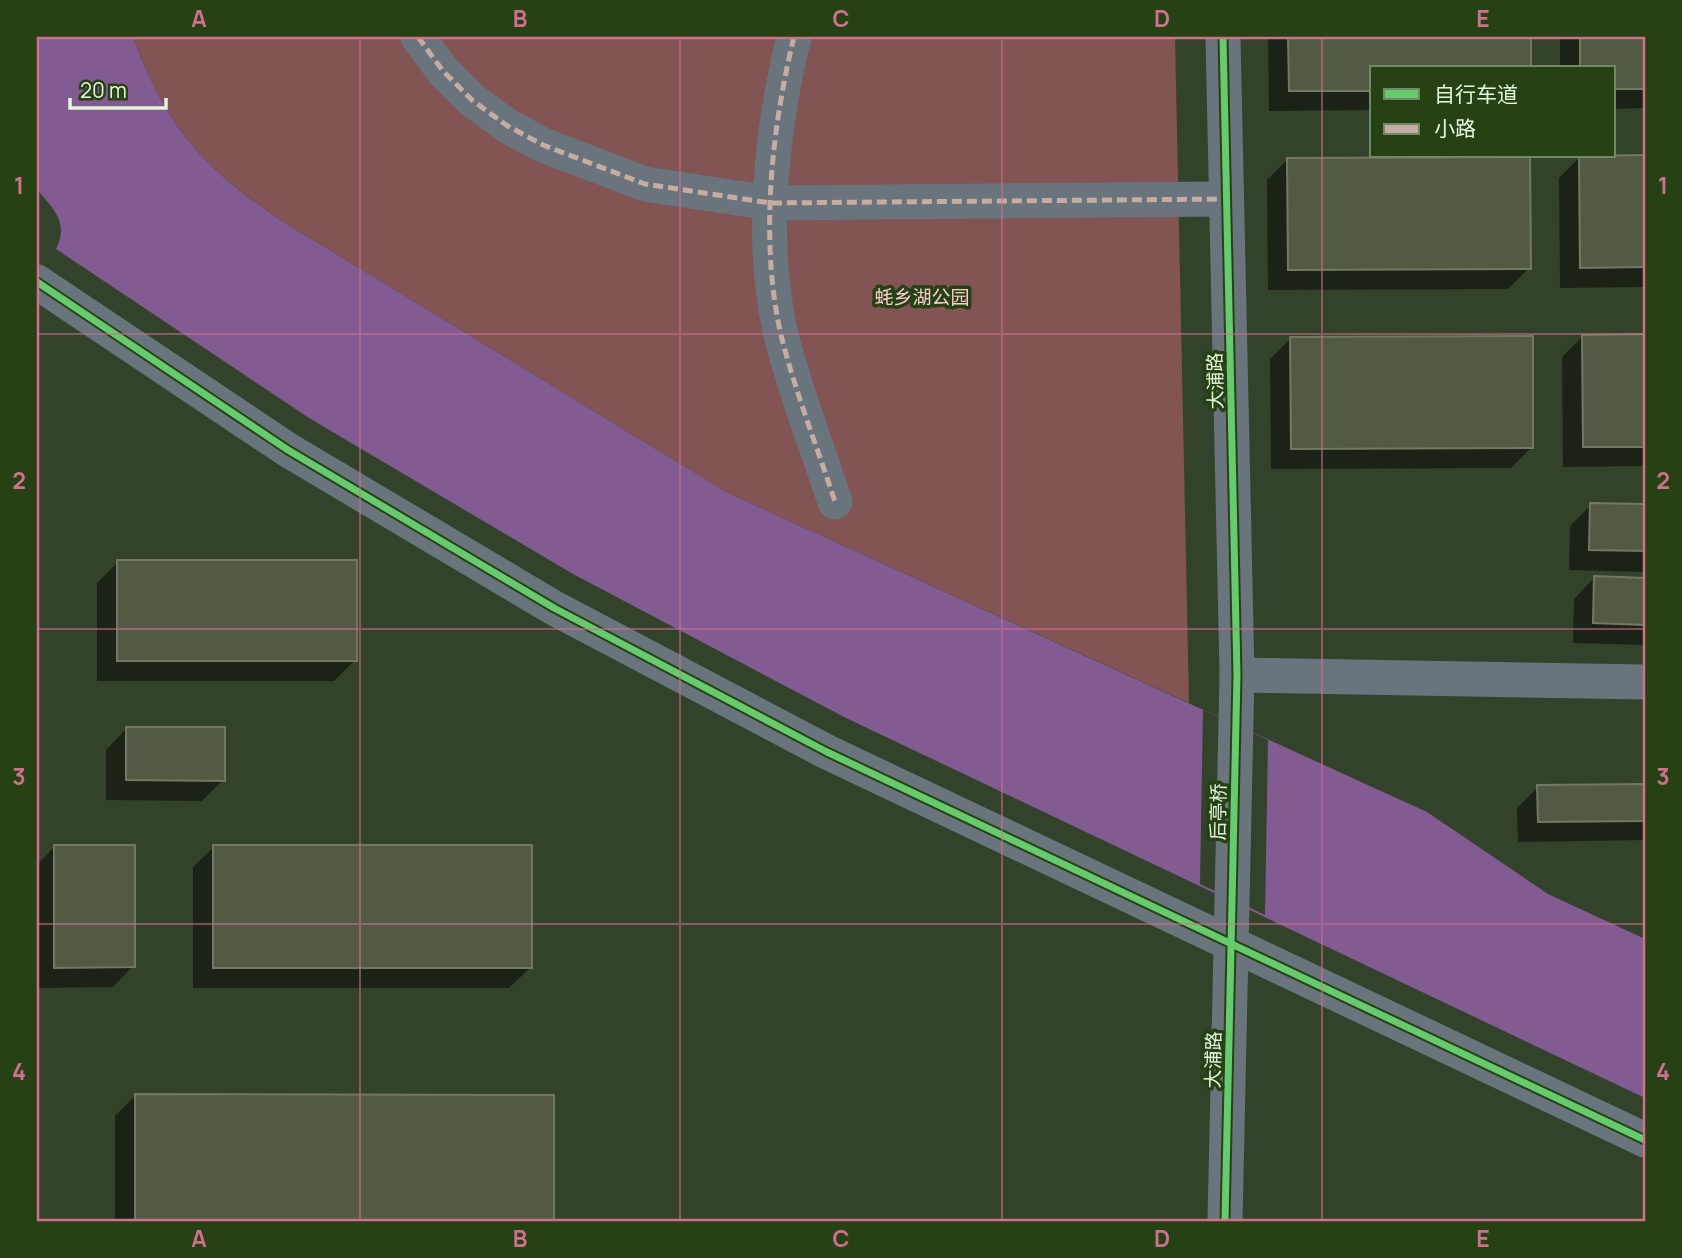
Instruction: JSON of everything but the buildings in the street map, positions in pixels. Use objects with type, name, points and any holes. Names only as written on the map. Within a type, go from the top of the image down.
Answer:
[{"type":"street","points":[[418,37],[443,71],[472,100],[506,125],[543,145],[645,184],[770,203],[1226,199]]},
{"type":"street","points":[[794,37],[781,89],[770,203],[770,245],[782,338],[835,502]]},
{"type":"street","name":"大浦路","points":[[1223,37],[1236,725]]},
{"type":"street","points":[[37,282],[288,450],[554,608],[827,752],[1645,1140]]},
{"type":"street","points":[[1237,675],[1645,682]]},
{"type":"street","name":"后亭桥","points":[[1232,899],[1236,725]]},
{"type":"street","name":"大浦路","points":[[1225,1221],[1232,899]]},
{"type":"green space","name":"蚝乡湖公园","points":[[133,37],[1175,37],[1189,703],[728,493],[277,218],[227,179],[188,141],[159,95]]},
{"type":"shaded area","points":[[37,37],[133,37],[159,95],[188,141],[250,198],[277,218],[728,493],[1427,812],[1548,894],[1645,939],[1645,1098],[844,717],[573,574],[309,418],[56,249],[61,231],[58,217],[37,190]]},
{"type":"pier","points":[[1203,710],[1268,740],[1265,915],[1200,884]]},
{"type":"marked path","points":[[418,37],[443,71],[472,100],[506,125],[543,145],[645,184],[770,203],[1226,199]]},
{"type":"marked path","points":[[794,37],[774,149],[771,265],[782,339],[835,502]]},
{"type":"cycle path","points":[[1223,37],[1237,675],[1225,1221]]},
{"type":"cycle path","points":[[37,282],[288,450],[554,608],[827,752],[1645,1140]]}]
